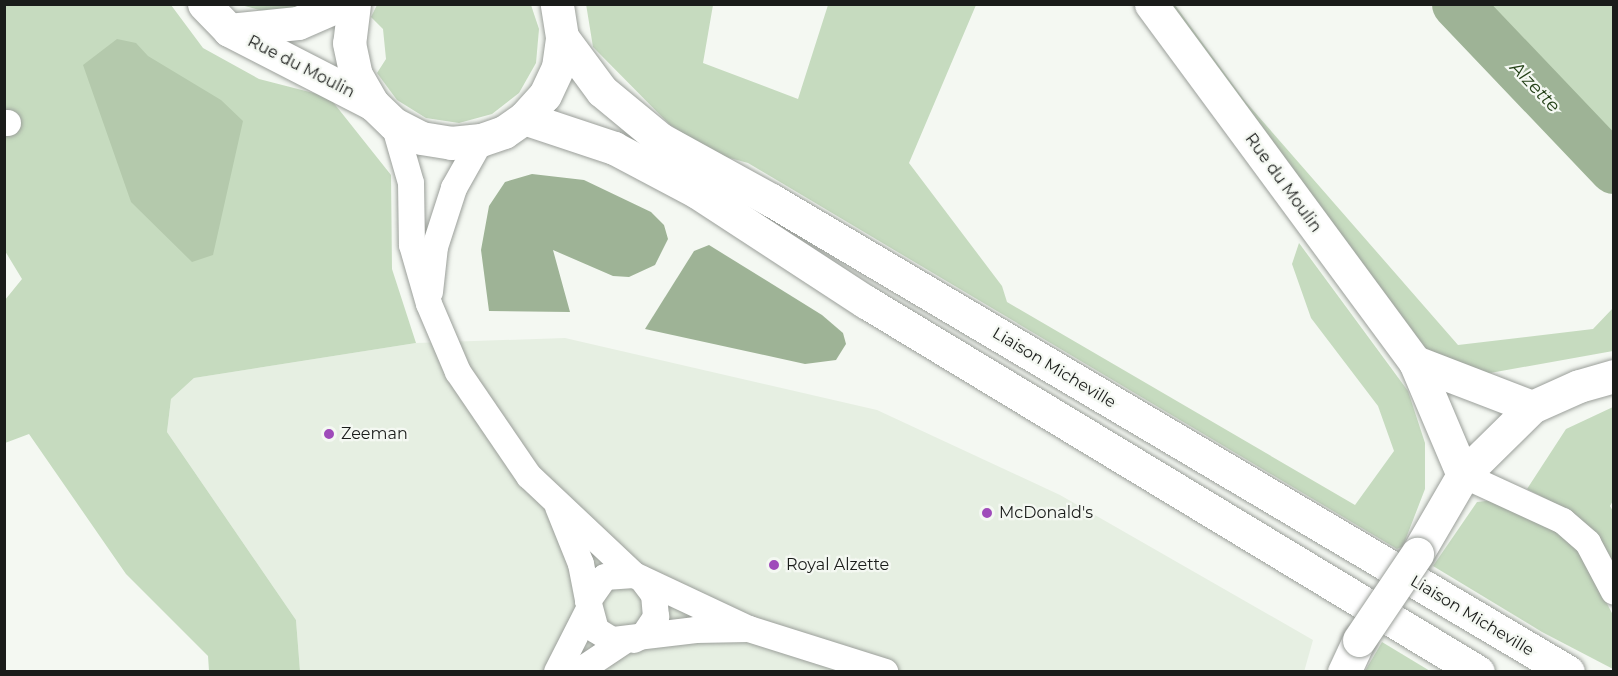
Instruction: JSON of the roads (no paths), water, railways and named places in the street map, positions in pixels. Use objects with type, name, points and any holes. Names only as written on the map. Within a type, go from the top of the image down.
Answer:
[{"type":"main road","name":"Rue du Moulin","points":[[204,4],[229,30],[383,114],[421,138],[451,143],[481,140]]},
{"type":"main road","name":"Rue du Moulin","points":[[229,30],[298,23],[342,4]]},
{"type":"main road","points":[[354,4],[349,43],[356,75],[383,114]]},
{"type":"main road","name":"Rue du Moulin","points":[[1151,4],[1415,362],[1463,475]]},
{"type":"main road","points":[[481,140],[524,118],[545,95],[558,68],[559,13]]},
{"type":"main road","name":"Liaison Micheville","points":[[559,13],[602,91],[660,139],[771,200],[1568,672]]},
{"type":"main road","points":[[524,118],[614,148],[697,192],[866,302],[1478,672]]},
{"type":"main road","points":[[1415,362],[1532,407]]},
{"type":"main road","points":[[1344,672],[1359,640],[1417,554],[1463,475],[1532,407],[1579,386],[1614,376]]},
{"type":"street","points":[[383,114],[411,183],[412,245],[429,304],[458,372],[528,476],[638,577],[654,595],[656,617],[644,634],[578,672]]},
{"type":"street","points":[[429,304],[435,247],[454,188],[481,140]]},
{"type":"street","points":[[1463,475],[1563,521],[1588,543],[1614,592]]},
{"type":"street","points":[[555,500],[581,564],[588,606],[596,630],[612,640],[629,641],[696,630],[749,629]]},
{"type":"street","points":[[557,672],[588,606],[591,591],[605,577],[638,577],[749,629],[885,672]]},
{"type":"waterway","name":"Alzette","points":[[1457,4],[1614,169]]},
{"type":"place","name":"Zeeman","points":[[329,434]]},
{"type":"place","name":"McDonald's","points":[[987,513]]},
{"type":"place","name":"Royal Alzette","points":[[774,565]]}]
